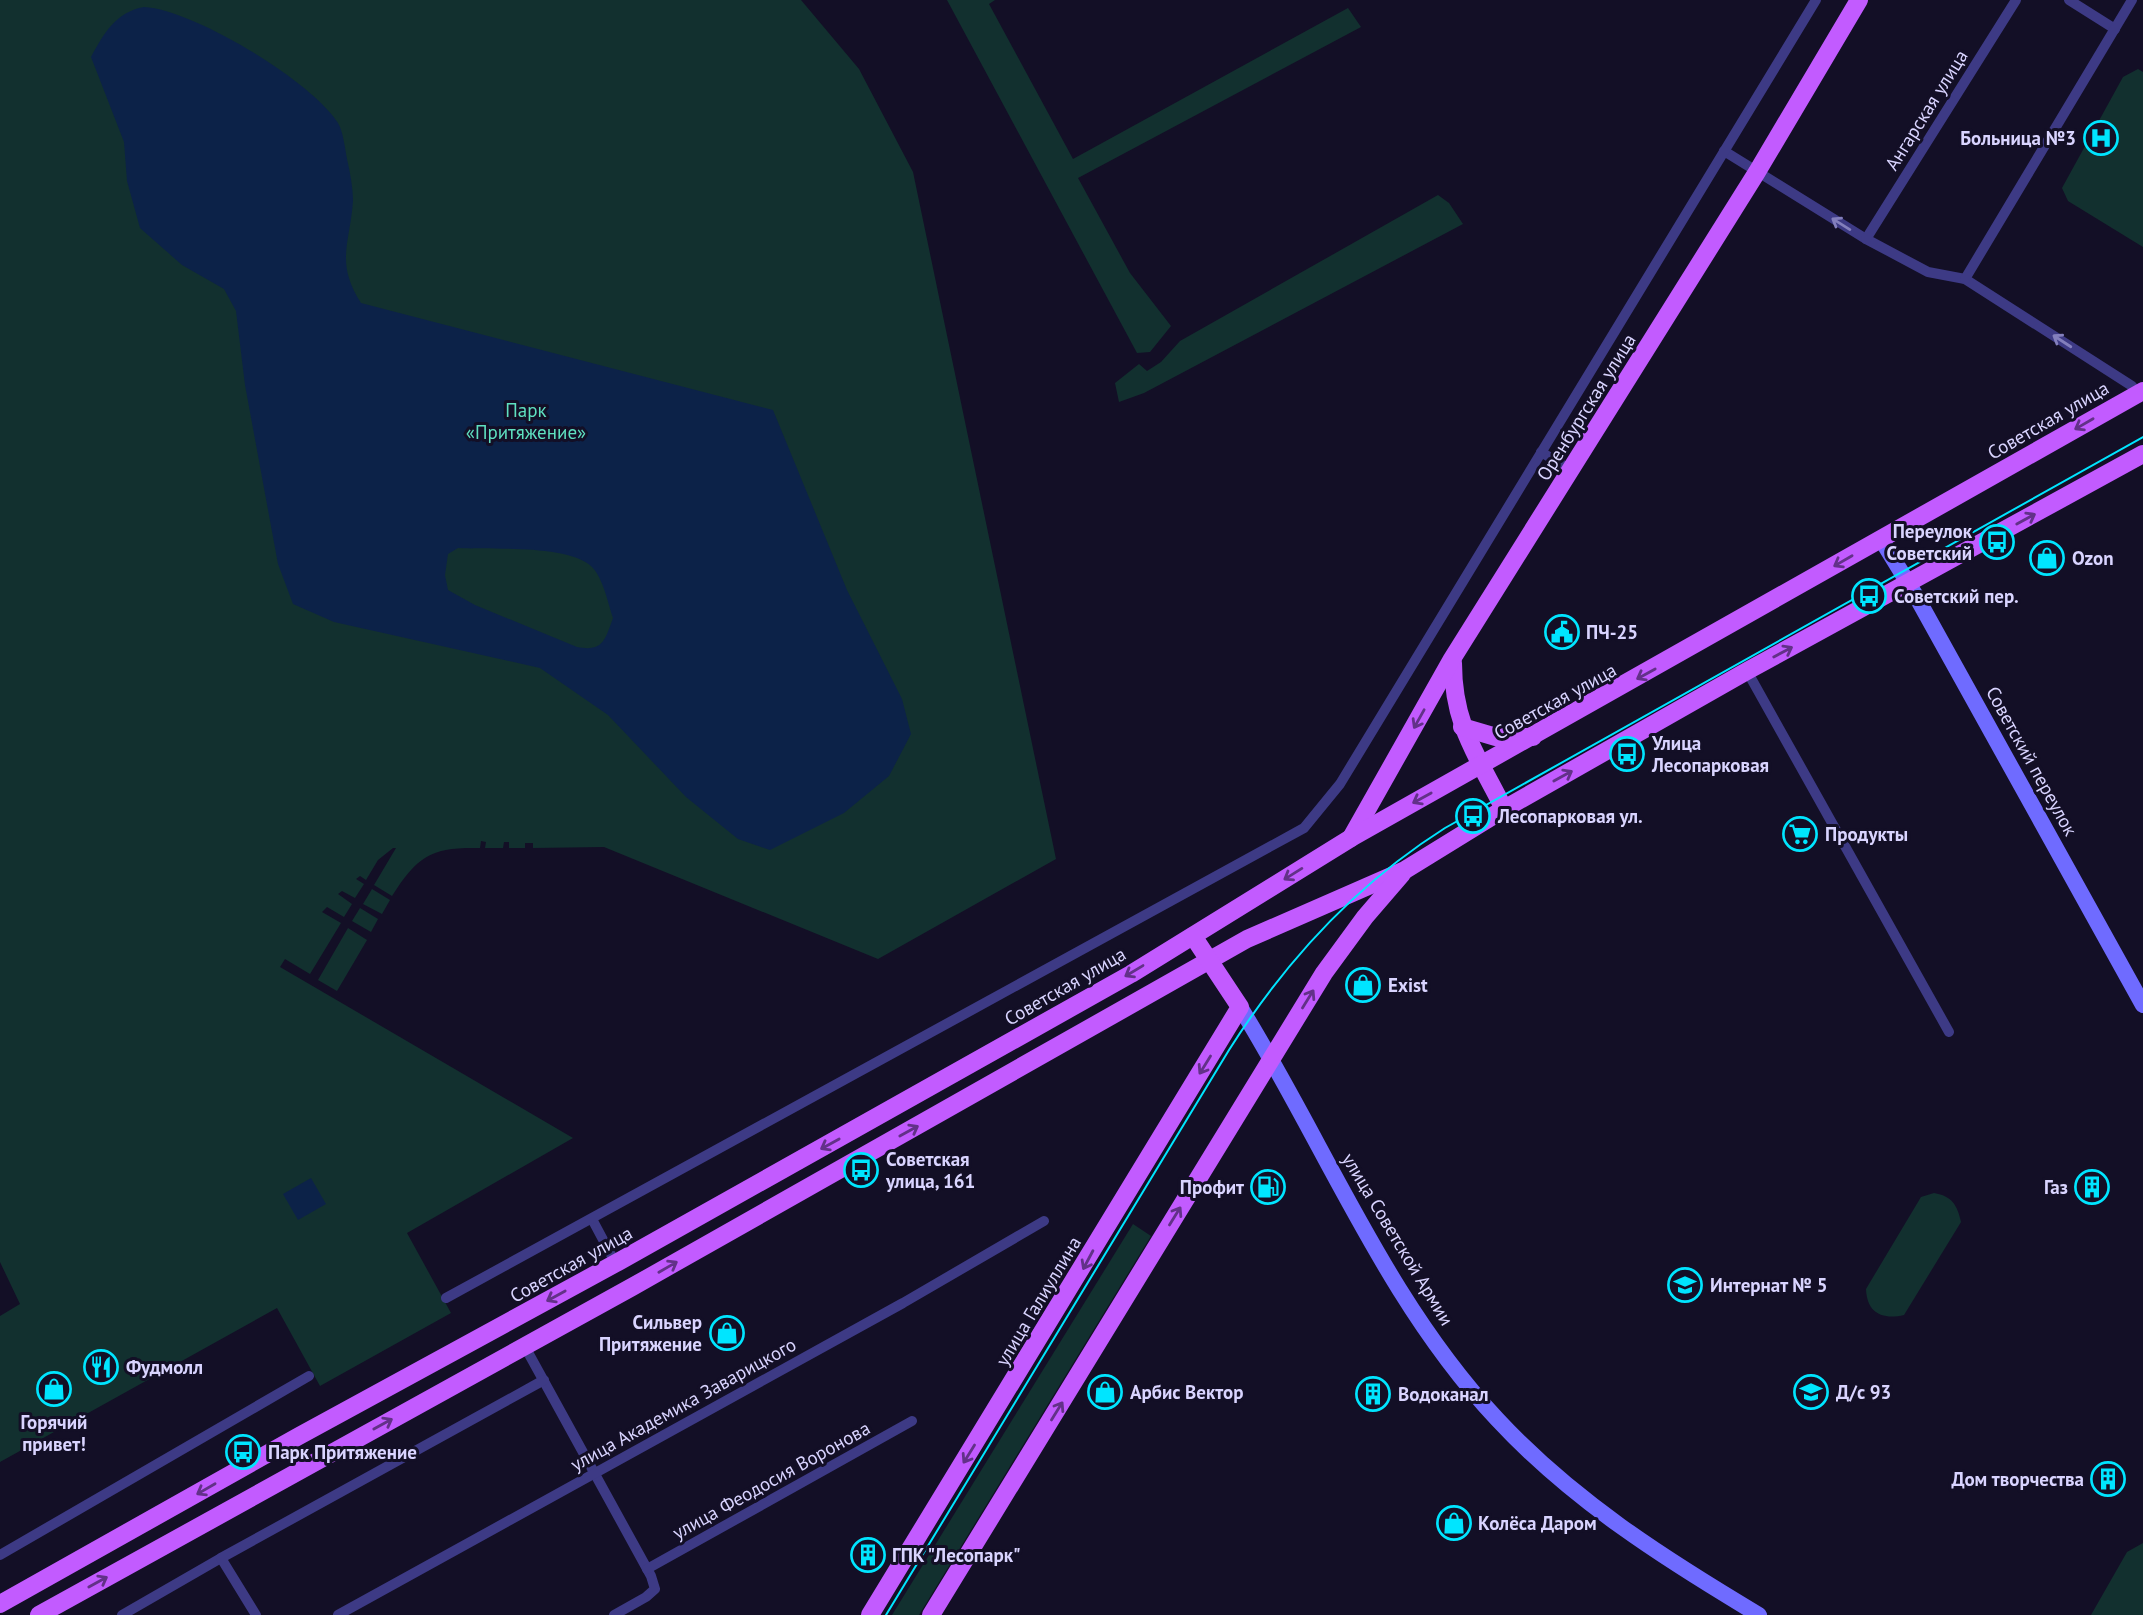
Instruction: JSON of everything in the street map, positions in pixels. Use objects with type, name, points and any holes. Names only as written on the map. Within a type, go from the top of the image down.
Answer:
[{"type":"main road","name":"Оренбургская улица","points":[[1351,838],[1452,659],[1757,172],[1859,0]]},
{"type":"main road","name":"Советская улица","points":[[0,1605],[299,1436],[616,1264],[1121,979],[1351,838],[2140,392]]},
{"type":"main road","points":[[39,1615],[524,1345],[630,1289],[1247,939],[1405,870],[1504,809],[1747,671],[2143,454]]},
{"type":"main road","name":"Советский переулок","points":[[1881,539],[1909,584],[2143,1005]]},
{"type":"main road","points":[[1452,659],[1453,697],[1462,727],[1504,809]]},
{"type":"main road","points":[[1462,727],[1496,737],[1533,737]]},
{"type":"main road","points":[[931,1615],[1324,973],[1365,917],[1405,870]]},
{"type":"main road","name":"улица Советской Армии","points":[[1192,936],[1271,1057],[1402,1292],[1455,1369],[1497,1420],[1550,1469],[1637,1540],[1759,1615]]},
{"type":"main road","name":"улица Галиуллина","points":[[870,1615],[1240,1007]]},
{"type":"main road","points":[[616,1264],[630,1289]]},
{"type":"main road","points":[[0,1605],[5,1615]]},
{"type":"street","points":[[446,1298],[1304,828],[1340,784],[1816,0]]},
{"type":"street","name":"Ангарская улица","points":[[1866,239],[2016,0]]},
{"type":"street","points":[[2069,0],[2115,29]]},
{"type":"street","points":[[1965,279],[2132,0]]},
{"type":"street","points":[[1724,151],[1866,239],[1928,272],[1965,279],[2140,392]]},
{"type":"street","points":[[1541,452],[1572,470]]},
{"type":"street","points":[[1747,671],[1949,1032]]},
{"type":"street","points":[[592,1219],[616,1264]]},
{"type":"street","name":"улица Академика Заварицкого","points":[[338,1615],[903,1303],[1044,1221]]},
{"type":"street","points":[[524,1345],[655,1588],[646,1597],[614,1615]]},
{"type":"street","points":[[0,1555],[309,1376]]},
{"type":"street","points":[[122,1615],[544,1380]]},
{"type":"street","name":"улица Феодосия Воронова","points":[[647,1569],[912,1421]]},
{"type":"street","points":[[221,1558],[256,1615]]},
{"type":"green space","name":"Парк «Притяжение»","points":[[0,0],[801,0],[859,69],[913,172],[1056,859],[878,959],[604,847],[533,848],[533,843],[525,843],[525,848],[509,848],[509,842],[504,842],[503,848],[485,848],[486,842],[481,841],[480,848],[450,849],[428,856],[410,871],[392,896],[374,885],[396,848],[393,848],[378,860],[366,880],[360,876],[356,879],[364,884],[355,898],[342,891],[338,894],[352,904],[344,917],[327,907],[322,912],[341,923],[310,974],[285,959],[280,967],[573,1138],[407,1233],[451,1313],[320,1386],[277,1308],[0,1462],[0,1316],[20,1304],[0,1262]]},
{"type":"green space","points":[[947,0],[995,0],[989,4],[1073,159],[1348,8],[1361,27],[1078,178],[1130,273],[1171,326],[1150,352],[1137,353]]},
{"type":"green space","points":[[2138,69],[2143,72],[2143,247],[2068,201],[2062,188],[2123,77]]},
{"type":"green space","points":[[1438,195],[1449,203],[1463,224],[1144,393],[1119,402],[1115,383],[1139,364],[1147,371],[1161,362],[1180,341]]},
{"type":"green space","points":[[372,889],[390,900],[382,914],[363,904]]},
{"type":"green space","points":[[360,908],[378,919],[371,932],[352,921]]},
{"type":"green space","points":[[348,928],[367,940],[337,991],[318,980]]},
{"type":"green space","points":[[1934,1193],[1953,1202],[1961,1222],[1904,1315],[1889,1316],[1877,1313],[1869,1304],[1866,1289],[1921,1197]]},
{"type":"green space","points":[[1133,1224],[1151,1236],[919,1615],[892,1615]]},
{"type":"green space","points":[[2143,1543],[2143,1615],[2091,1615],[2127,1552]]},
{"type":"water","points":[[144,7],[191,20],[249,50],[303,87],[338,123],[344,140],[353,196],[346,264],[353,289],[361,303],[773,410],[847,590],[902,699],[911,734],[889,776],[844,813],[770,850],[738,839],[686,797],[608,715],[540,668],[334,622],[293,604],[278,564],[245,385],[236,311],[224,289],[182,265],[140,228],[127,181],[124,142],[91,57],[112,25],[134,10]],"holes":[[[458,548],[548,551],[581,560],[592,567],[602,584],[613,618],[602,643],[592,648],[577,647],[475,605],[448,590],[445,575],[448,554]]]},
{"type":"water","points":[[311,1178],[326,1204],[298,1220],[283,1194]]},
{"type":"tram line","points":[[886,1615],[1229,1050],[1274,985],[1352,900],[1381,874],[1445,828],[2143,437]]},
{"type":"place","name":"Больница №3","points":[[2101,138]]},
{"type":"place","name":"Переулок Советский","points":[[1997,542]]},
{"type":"place","name":"Ozon","points":[[2047,558]]},
{"type":"place","name":"Советский пер.","points":[[1869,596]]},
{"type":"place","name":"ПЧ-25","points":[[1562,632]]},
{"type":"place","name":"Улица Лесопарковая","points":[[1627,754]]},
{"type":"place","name":"Лесопарковая ул.","points":[[1473,816]]},
{"type":"place","name":"Продукты","points":[[1800,834]]},
{"type":"place","name":"Exist","points":[[1363,985]]},
{"type":"place","name":"Советская улица, 161","points":[[861,1170]]},
{"type":"place","name":"Профит","points":[[1268,1187]]},
{"type":"place","name":"Газ","points":[[2092,1187]]},
{"type":"place","name":"Интернат № 5","points":[[1685,1285]]},
{"type":"place","name":"Сильвер Притяжение","points":[[727,1333]]},
{"type":"place","name":"Фудмолл","points":[[101,1367]]},
{"type":"place","name":"Горячий привет!","points":[[54,1389]]},
{"type":"place","name":"Арбис Вектор","points":[[1105,1392]]},
{"type":"place","name":"Д/с 93","points":[[1811,1392]]},
{"type":"place","name":"Водоканал","points":[[1373,1394]]},
{"type":"place","name":"Парк Притяжение","points":[[243,1452]]},
{"type":"place","name":"Дом творчества","points":[[2108,1479]]},
{"type":"place","name":"Колёса Даром","points":[[1454,1523]]},
{"type":"place","name":"ГПК \"Лесопарк\"","points":[[868,1555]]}]
